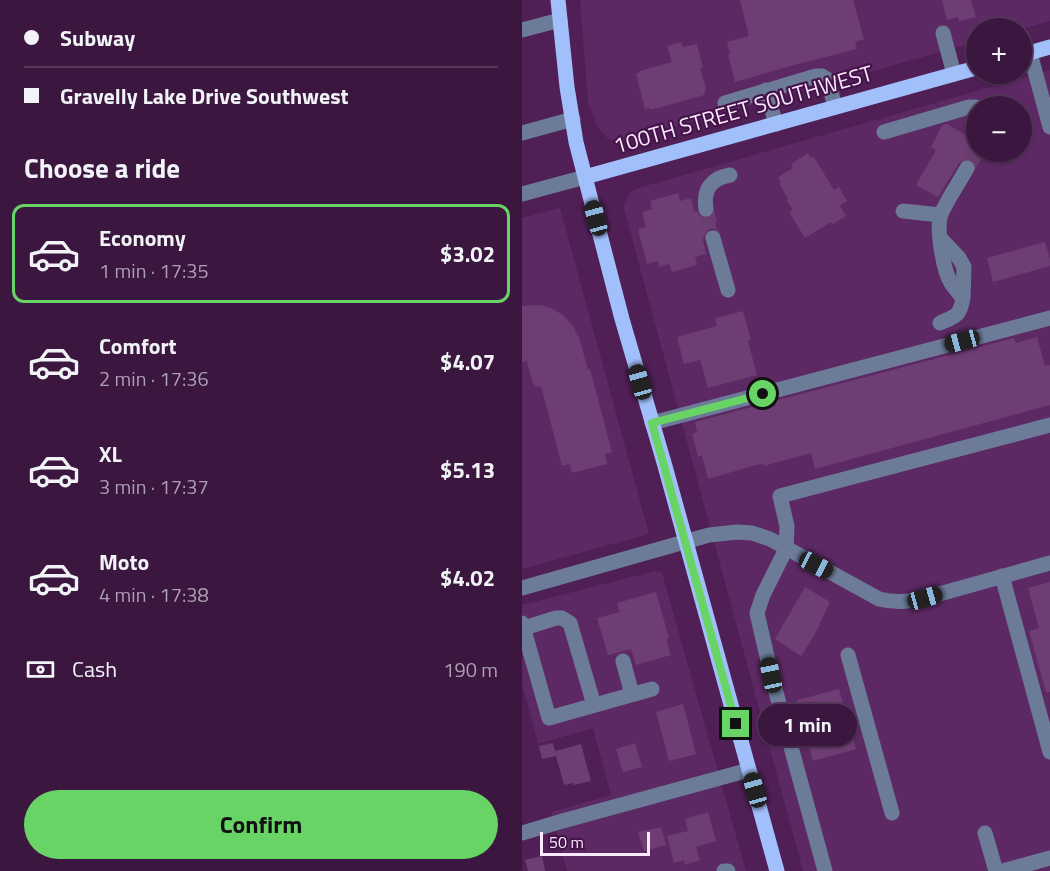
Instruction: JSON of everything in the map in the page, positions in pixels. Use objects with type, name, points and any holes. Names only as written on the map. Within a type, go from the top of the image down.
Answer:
[{"type":"main road","points":[[558,0],[576,142],[622,319],[777,871]]},
{"type":"main road","points":[[1032,52],[1050,47]]},
{"type":"main road","name":"100TH STREET SOUTHWEST","points":[[585,177],[966,71]]},
{"type":"street","points":[[522,30],[560,20]]},
{"type":"street","points":[[943,33],[954,74]]},
{"type":"street","points":[[1032,72],[1050,127]]},
{"type":"street","points":[[725,103],[822,76],[828,80],[835,107]]},
{"type":"street","points":[[766,90],[776,124]]},
{"type":"street","points":[[884,132],[966,108]]},
{"type":"street","points":[[522,133],[573,119]]},
{"type":"street","points":[[940,323],[956,316],[961,310],[963,298],[950,281],[943,261],[939,230],[940,215],[967,168]]},
{"type":"street","points":[[706,209],[706,190],[712,182],[722,176],[730,175]]},
{"type":"street","name":"100TH STREET SOUTHWEST","points":[[522,192],[585,177]]},
{"type":"street","points":[[903,211],[940,215]]},
{"type":"street","points":[[713,238],[728,290]]},
{"type":"street","points":[[652,423],[1050,318]]},
{"type":"street","points":[[825,871],[771,675],[757,613],[786,549],[787,526],[780,496],[1050,425]]},
{"type":"street","points":[[522,588],[685,542],[717,534],[737,532],[762,536],[879,599],[891,602],[925,598],[1050,563]]},
{"type":"street","points":[[1002,576],[1050,752]]},
{"type":"street","points":[[594,705],[570,623],[562,618],[556,618],[523,626],[549,718],[594,705],[632,694],[652,688]]},
{"type":"street","points":[[848,655],[892,813]]},
{"type":"street","points":[[623,661],[632,694]]},
{"type":"street","points":[[522,833],[749,770]]},
{"type":"street","points":[[985,833],[996,871]]},
{"type":"street","points":[[1003,871],[1050,858]]},
{"type":"shaded area","points":[[580,0],[1050,0],[1050,21],[1032,26],[1032,18],[966,18],[966,45],[626,140],[608,139],[597,126],[588,101]]},
{"type":"shaded area","points":[[1050,70],[1050,871],[803,871],[623,205],[635,189],[1001,84],[1032,84],[1032,75]]},
{"type":"shaded area","points":[[560,208],[649,534],[522,569],[522,218]]},
{"type":"shaded area","points":[[655,571],[662,573],[746,871],[567,871],[551,812],[611,795],[593,728],[538,744],[522,682],[522,605]]},
{"type":"building","points":[[740,0],[853,0],[864,39],[855,42],[857,49],[735,82],[727,42],[749,36]]},
{"type":"building","points":[[942,0],[971,0],[976,17],[959,21],[958,17],[947,20]]},
{"type":"building","points":[[681,42],[683,47],[697,44],[703,68],[700,68],[706,88],[704,95],[651,110],[650,108],[645,109],[636,74],[672,62],[667,46]]},
{"type":"building","points":[[947,124],[966,135],[966,158],[959,163],[938,197],[916,185],[936,150],[931,147],[942,125]]},
{"type":"building","points":[[808,153],[810,158],[814,157],[834,190],[839,187],[847,201],[840,206],[846,216],[833,224],[831,222],[805,238],[789,212],[793,210],[786,200],[788,199],[778,177],[793,168],[791,164]]},
{"type":"building","points":[[678,193],[680,201],[691,198],[694,212],[697,211],[701,218],[707,219],[713,215],[717,229],[710,229],[704,235],[706,254],[695,257],[697,265],[672,272],[669,264],[659,267],[658,261],[647,264],[638,229],[646,227],[642,212],[652,209],[650,201]]},
{"type":"building","points":[[1045,242],[1050,266],[993,282],[987,258]]},
{"type":"building","points":[[540,305],[563,315],[579,337],[612,452],[605,454],[607,464],[572,473],[570,464],[562,466],[541,386],[535,387],[527,361],[522,362],[522,306]]},
{"type":"building","points":[[743,311],[757,375],[708,388],[700,360],[684,364],[677,337],[717,326],[715,318]]},
{"type":"building","points":[[1037,337],[1045,366],[1050,365],[1050,405],[815,469],[811,453],[764,466],[763,464],[756,465],[708,479],[702,455],[698,457],[692,434],[697,432],[695,422],[1014,338],[1016,343]]},
{"type":"building","points":[[1050,582],[1050,692],[1046,692],[1029,631],[1039,628],[1028,588]]},
{"type":"building","points":[[805,587],[830,602],[815,634],[801,656],[775,639]]},
{"type":"building","points":[[656,592],[669,638],[666,639],[671,655],[636,665],[631,649],[608,655],[597,618],[620,612],[617,603]]},
{"type":"building","points":[[839,689],[856,749],[813,761],[797,700]]},
{"type":"building","points":[[683,704],[696,754],[669,761],[656,712]]},
{"type":"building","points":[[553,743],[555,751],[581,744],[591,781],[564,785],[556,756],[542,759],[539,746]]},
{"type":"building","points":[[635,743],[642,767],[623,772],[616,749]]},
{"type":"building","points":[[708,812],[716,841],[696,847],[700,860],[685,865],[684,860],[674,863],[667,836],[688,831],[685,819]]},
{"type":"building","points":[[661,827],[666,845],[644,851],[638,832]]},
{"type":"building","points":[[542,856],[545,871],[528,871],[525,860]]},
{"type":"tunnel","points":[[967,168],[971,162]]},
{"type":"tunnel","points":[[706,209],[713,238]]},
{"type":"route","points":[[736,724],[652,423],[763,394]]}]
